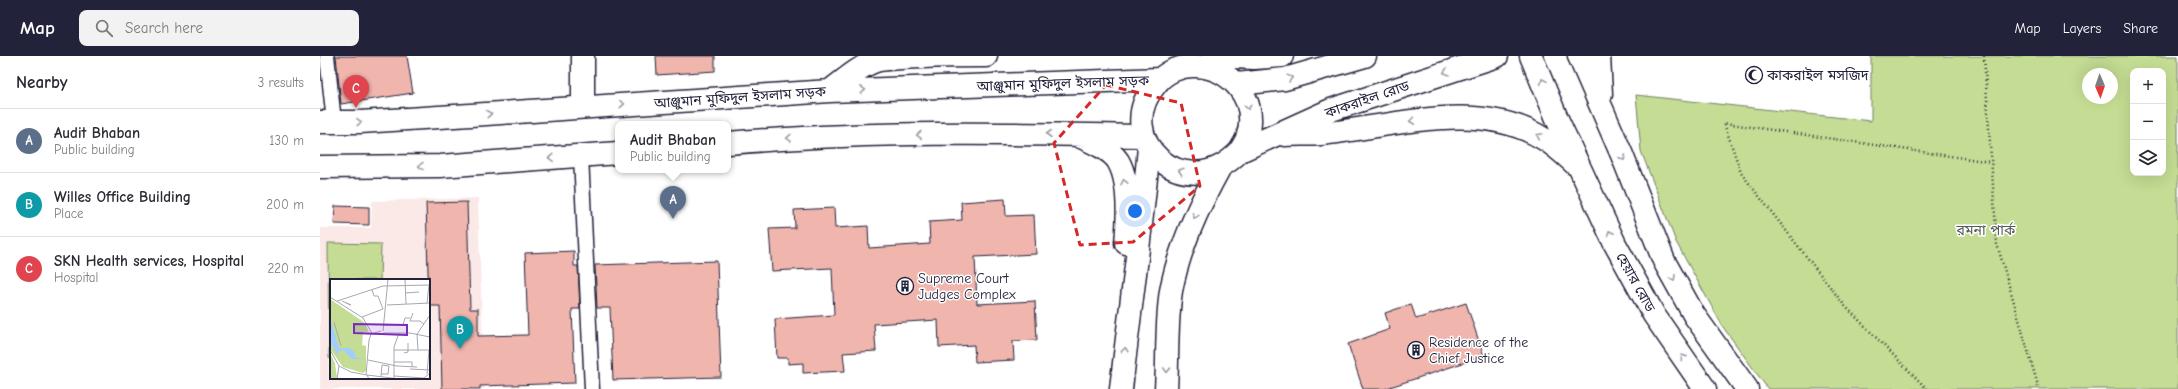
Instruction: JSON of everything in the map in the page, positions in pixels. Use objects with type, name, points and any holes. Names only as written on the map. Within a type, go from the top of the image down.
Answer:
[{"type":"main road","points":[[583,56],[583,107]]},
{"type":"main road","points":[[830,91],[853,74],[878,60],[907,57],[986,56]]},
{"type":"main road","points":[[731,143],[789,138],[1075,134],[1146,142],[1159,160],[1172,168],[1188,173],[1203,173],[1219,169],[1231,161],[1240,151],[1248,135],[1250,117],[1246,99],[1225,71],[1202,56]]},
{"type":"main road","points":[[1225,71],[1254,58],[1282,56]]},
{"type":"main road","points":[[1121,389],[1132,290],[1144,208],[1146,142],[1141,120],[1143,105],[1150,91],[1160,78],[1174,69],[1191,65],[1208,66],[1225,71],[1285,79],[1365,56]]},
{"type":"main road","name":"কাকরাইল রোড","points":[[1240,151],[1331,110],[1497,56]]},
{"type":"main road","name":"হেয়ার রোড","points":[[1531,56],[1580,169],[1615,244],[1654,315],[1705,389]]},
{"type":"main road","points":[[1578,56],[1622,155],[1664,261],[1694,315],[1747,389]]},
{"type":"main road","points":[[1599,56],[1601,96],[1607,123]]},
{"type":"main road","name":"আঞ্জুমান মুফিদুল ইসলাম সড়ক","points":[[327,122],[830,91],[1160,78]]},
{"type":"main road","points":[[1274,135],[1320,134],[1415,120],[1461,117],[1503,123],[1525,130],[1544,139],[1580,169]]},
{"type":"main road","points":[[1075,134],[1108,151],[1118,161],[1126,190],[1128,223],[1126,255],[1132,290]]},
{"type":"main road","points":[[320,167],[440,166],[615,153]]},
{"type":"main road","points":[[1166,389],[1171,292],[1180,255],[1201,201],[1219,169]]},
{"type":"lane","points":[[327,56],[327,122]]},
{"type":"lane","points":[[581,156],[592,389]]},
{"type":"path","points":[[1984,56],[1997,244],[2039,389]]},
{"type":"path","points":[[1926,389],[1845,306],[1741,174],[1724,122],[1991,162]]},
{"type":"highlighted area","points":[[1106,85],[1181,103],[1200,186],[1133,242],[1080,245],[1054,143]]},
{"type":"shaded area","points":[[478,198],[484,389],[320,389],[320,228],[371,228],[372,201]]},
{"type":"green space","name":"রমনা পার্ক","points":[[1871,56],[2178,56],[2178,389],[1768,389],[1723,327],[1676,242],[1641,151],[1636,95],[1871,121]]},
{"type":"green space","points":[[328,243],[381,244],[380,279],[330,279],[329,358]]},
{"type":"building","points":[[336,56],[407,56],[413,93],[341,104]]},
{"type":"building","points":[[656,56],[715,56],[715,71],[657,75]]},
{"type":"building","name":"Supreme Court Judges Complex","points":[[1005,199],[1006,216],[1034,215],[1036,254],[975,257],[977,304],[1035,301],[1037,340],[1013,341],[1014,360],[975,362],[974,345],[939,347],[938,320],[874,324],[876,351],[843,353],[845,371],[803,373],[803,363],[788,364],[788,358],[777,358],[775,319],[834,315],[832,268],[772,271],[769,229],[795,228],[794,210],[834,208],[835,228],[868,226],[869,248],[930,244],[929,222],[962,220],[961,202]]},
{"type":"building","points":[[467,202],[470,309],[478,309],[478,336],[528,335],[525,253],[574,251],[574,266],[578,266],[580,309],[572,309],[575,383],[480,386],[480,389],[442,389],[440,306],[430,306],[426,203]]},
{"type":"building","points":[[335,206],[369,207],[369,225],[334,224]]},
{"type":"building","points":[[717,261],[721,377],[613,380],[610,308],[597,308],[595,265]]},
{"type":"building","name":"Residence of the Chief Justice","points":[[1466,303],[1484,356],[1384,389],[1363,389],[1348,344],[1390,329],[1385,313],[1411,304],[1416,319]]},
{"type":"place","name":"কাকরাইল মসজিদ","points":[[1754,75]]},
{"type":"place","name":"SKN Health services, Hospital","points":[[356,108]]},
{"type":"place","name":"Audit Bhaban","points":[[673,219]]},
{"type":"place","name":"Supreme Court Judges Complex","points":[[905,286]]},
{"type":"place","name":"Willes Office Building","points":[[460,349]]},
{"type":"place","name":"Residence of the Chief Justice","points":[[1416,350]]}]
